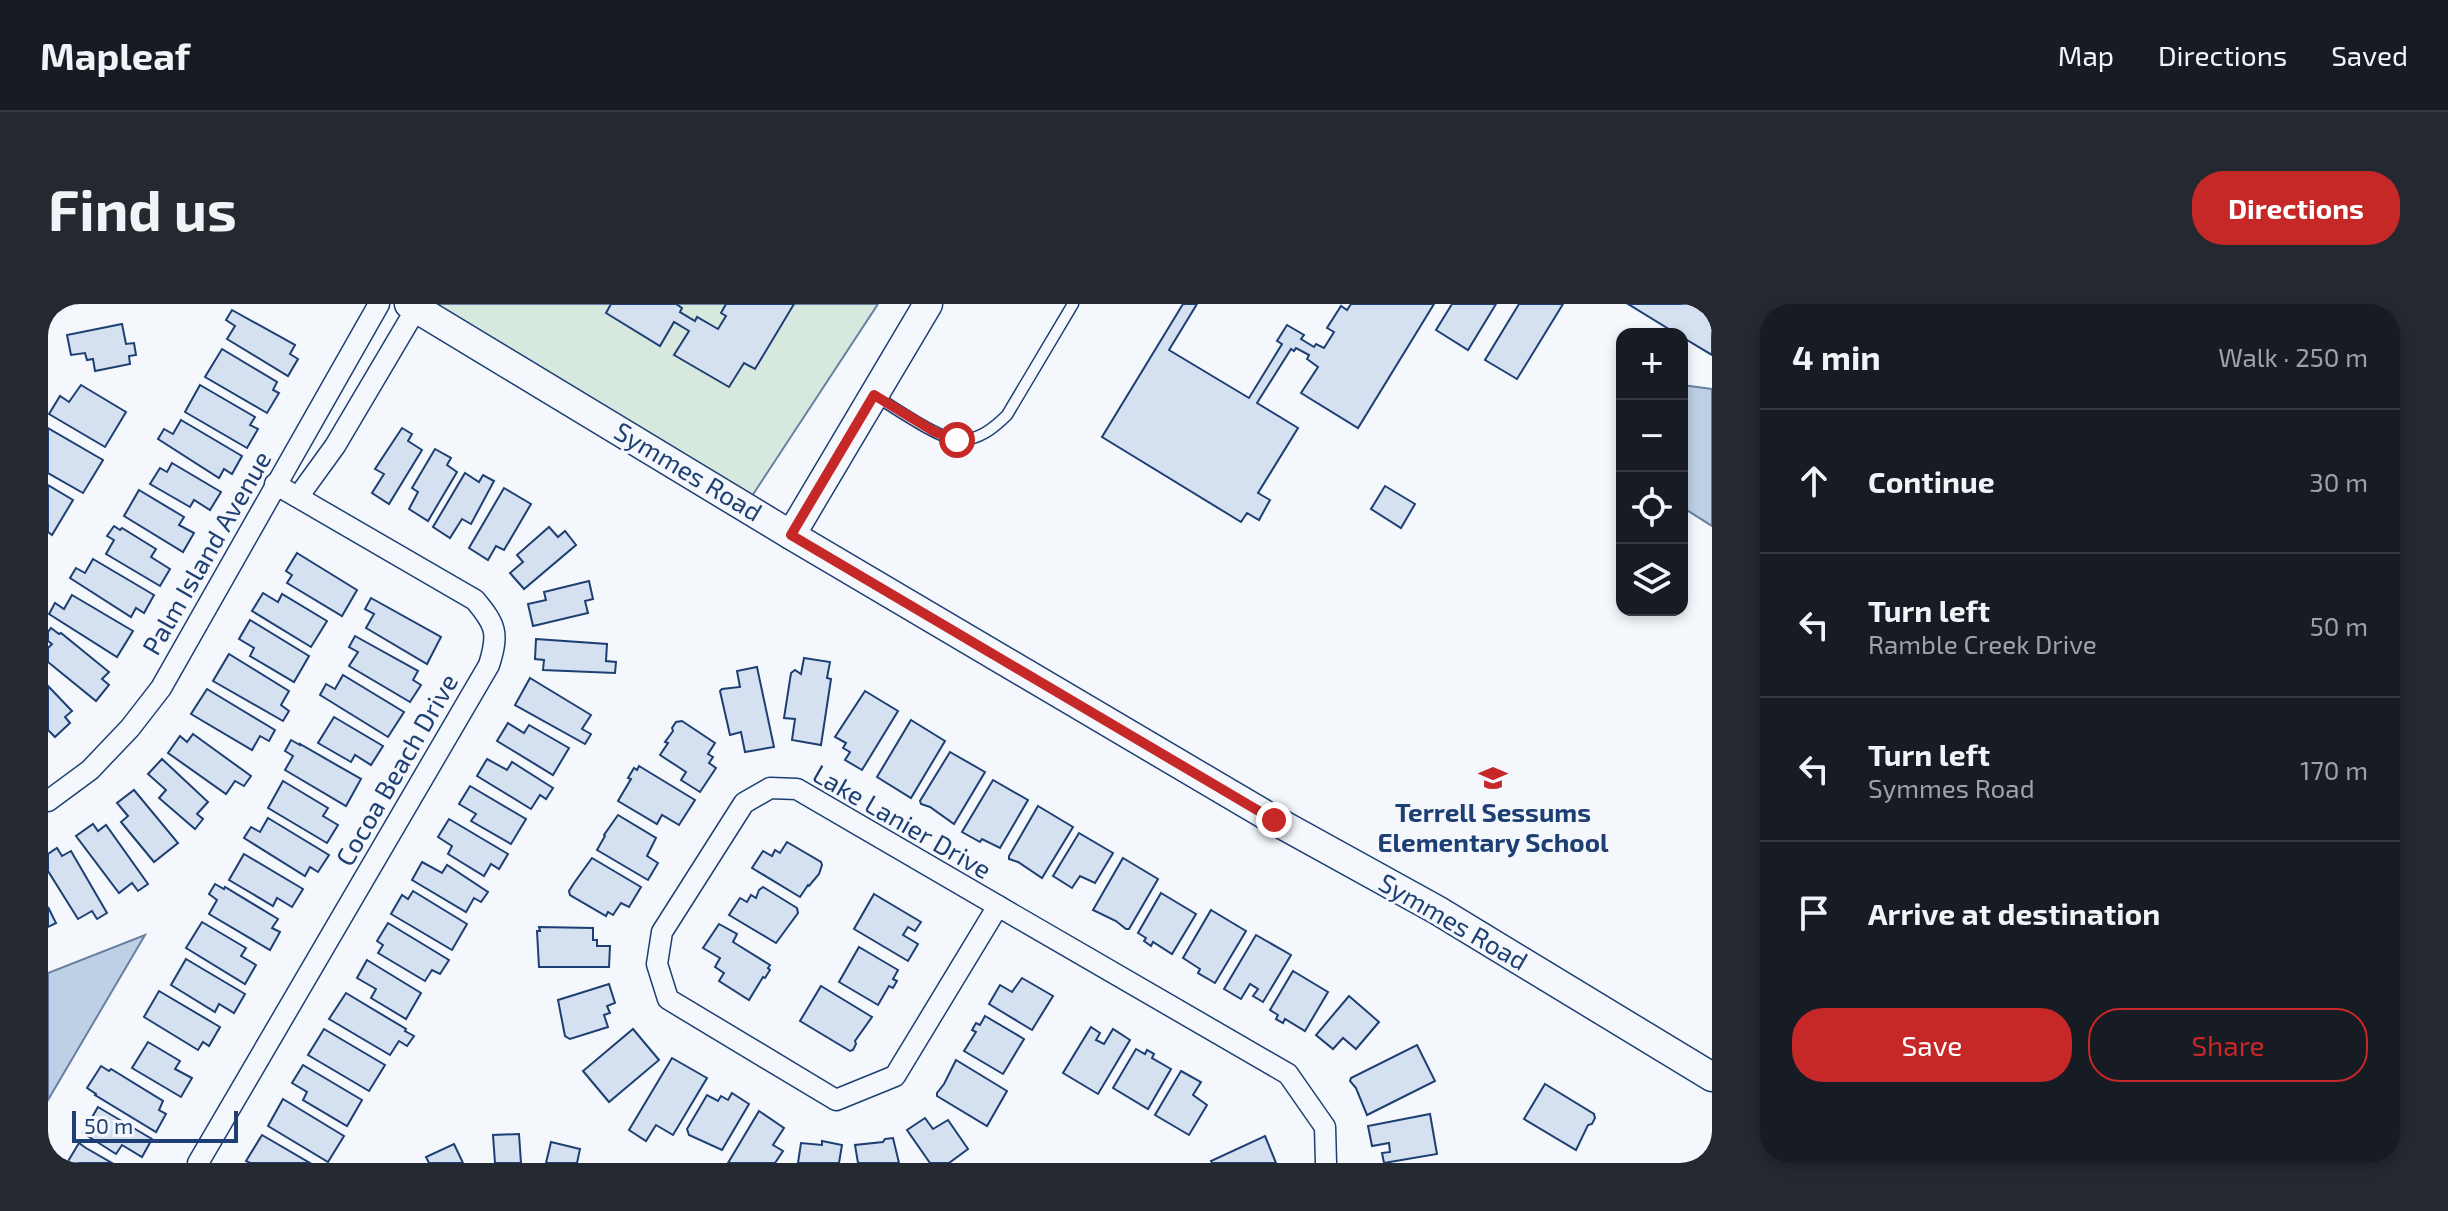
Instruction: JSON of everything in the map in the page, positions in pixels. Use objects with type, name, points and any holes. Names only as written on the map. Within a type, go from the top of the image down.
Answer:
[{"type":"street","name":"Palm Island Avenue","points":[[48,801],[100,759],[130,728],[161,688],[379,304]]},
{"type":"street","points":[[791,535],[928,304]]},
{"type":"street","name":"Palm Island Avenue","points":[[298,497],[347,428],[412,306]]},
{"type":"street","name":"Symmes Road","points":[[412,306],[791,535],[1274,820],[1437,910],[1712,1077]]},
{"type":"street","points":[[318,412],[347,428]]},
{"type":"street","name":"Cocoa Beach Drive","points":[[198,1163],[489,665],[496,642],[490,619],[475,600],[275,484]]},
{"type":"street","name":"Lake Lanier Drive","points":[[998,906],[895,1076],[836,1100],[668,999],[657,964],[662,932],[744,803],[770,788],[797,789],[1288,1074],[1325,1127],[1326,1163]]},
{"type":"lane","points":[[874,395],[935,432],[957,440],[977,437],[994,428],[1007,415],[1073,304]]},
{"type":"shaded area","points":[[433,304],[878,304],[752,496]]},
{"type":"water","points":[[1688,386],[1712,389],[1712,526],[1688,511]]},
{"type":"water","points":[[145,935],[48,1100],[48,973]]},
{"type":"building","points":[[611,304],[676,304],[682,308],[680,312],[695,321],[697,317],[718,329],[726,316],[721,313],[726,304],[794,304],[755,369],[744,363],[729,387],[674,355],[689,331],[674,322],[660,346],[606,313]]},
{"type":"building","points":[[1183,304],[1197,304],[1169,350],[1249,398],[1282,344],[1277,341],[1287,325],[1304,335],[1301,339],[1314,347],[1316,344],[1324,348],[1334,332],[1327,328],[1341,306],[1347,310],[1351,304],[1434,304],[1358,428],[1301,393],[1318,367],[1307,359],[1309,355],[1296,348],[1294,351],[1291,349],[1257,403],[1298,428],[1258,493],[1270,500],[1259,520],[1247,513],[1241,522],[1102,437]]},
{"type":"building","points":[[1452,304],[1496,304],[1468,350],[1436,330]]},
{"type":"building","points":[[1519,304],[1563,304],[1517,379],[1485,360]]},
{"type":"building","points":[[1628,304],[1712,304],[1712,355],[1688,341],[1688,328],[1667,328]]},
{"type":"building","points":[[232,310],[295,345],[290,354],[298,359],[288,376],[227,339],[235,326],[226,320]]},
{"type":"building","points":[[122,324],[126,344],[134,343],[136,355],[129,356],[130,364],[95,371],[93,359],[87,360],[85,353],[71,355],[67,335]]},
{"type":"building","points":[[222,349],[277,382],[273,390],[279,393],[267,413],[205,377]]},
{"type":"building","points":[[81,385],[126,412],[105,447],[49,414],[60,396],[69,402]]},
{"type":"building","points":[[200,385],[255,417],[250,425],[258,429],[247,448],[185,412]]},
{"type":"building","points":[[181,420],[242,456],[232,474],[224,469],[219,478],[158,439],[164,429],[173,434]]},
{"type":"building","points":[[48,428],[103,460],[83,493],[48,473]]},
{"type":"building","points":[[402,428],[412,434],[408,441],[422,450],[389,504],[372,493],[384,474],[375,469]]},
{"type":"building","points":[[435,449],[451,458],[447,465],[457,472],[428,521],[409,509],[418,492],[412,488]]},
{"type":"building","points":[[172,463],[221,492],[210,510],[194,500],[190,507],[150,484],[160,468],[167,472]]},
{"type":"building","points":[[465,473],[479,482],[483,475],[494,481],[471,524],[462,519],[450,538],[433,527]]},
{"type":"building","points":[[48,485],[73,500],[52,535],[48,532]]},
{"type":"building","points":[[1385,486],[1415,504],[1401,528],[1371,509]]},
{"type":"building","points":[[504,488],[531,504],[504,550],[496,546],[488,560],[469,548]]},
{"type":"building","points":[[139,490],[184,517],[179,525],[194,533],[183,552],[124,516]]},
{"type":"building","points":[[114,526],[156,549],[151,557],[170,569],[160,586],[106,554],[114,540],[107,536]]},
{"type":"building","points":[[549,527],[558,537],[565,531],[576,545],[524,589],[510,573],[523,562],[517,555]]},
{"type":"building","points":[[297,553],[357,590],[342,616],[287,583],[292,575],[286,571]]},
{"type":"building","points":[[93,559],[154,595],[144,613],[136,608],[131,617],[70,578],[76,568],[85,573]]},
{"type":"building","points":[[589,581],[593,599],[585,601],[588,613],[533,626],[528,604],[546,600],[544,592]]},
{"type":"building","points":[[263,593],[278,602],[282,594],[327,621],[311,647],[252,611]]},
{"type":"building","points":[[72,595],[133,631],[117,657],[49,614],[55,603],[64,609]]},
{"type":"building","points":[[371,598],[441,637],[427,664],[366,628],[374,614],[365,609]]},
{"type":"building","points":[[250,620],[309,656],[294,682],[250,656],[254,648],[239,639]]},
{"type":"building","points":[[51,628],[109,672],[102,679],[109,685],[96,701],[48,662],[48,648],[52,644],[48,641],[48,632]]},
{"type":"building","points":[[355,636],[418,671],[413,680],[421,685],[410,702],[349,666],[358,652],[349,647]]},
{"type":"building","points":[[536,639],[607,644],[606,661],[616,662],[615,673],[543,670],[544,660],[535,659]]},
{"type":"building","points":[[229,654],[289,691],[281,705],[289,711],[283,721],[213,681]]},
{"type":"building","points":[[804,658],[830,662],[827,678],[831,679],[821,745],[792,740],[795,719],[784,718],[791,673],[795,670],[801,674]]},
{"type":"building","points":[[757,667],[774,747],[745,752],[741,732],[730,735],[720,691],[740,687],[737,671]]},
{"type":"building","points":[[343,675],[404,712],[388,737],[320,695],[326,684],[335,689]]},
{"type":"building","points":[[530,678],[591,715],[582,729],[591,734],[585,744],[515,705]]},
{"type":"building","points":[[48,686],[72,711],[65,717],[70,723],[55,737],[48,730]]},
{"type":"building","points":[[207,689],[275,730],[269,741],[260,736],[252,750],[191,714]]},
{"type":"building","points":[[865,691],[898,711],[862,770],[845,760],[850,752],[843,748],[846,743],[835,737]]},
{"type":"building","points":[[334,717],[383,746],[371,765],[355,755],[351,762],[318,743]]},
{"type":"building","points":[[911,720],[945,741],[911,798],[877,777]]},
{"type":"building","points":[[682,721],[715,743],[708,754],[713,757],[709,763],[716,768],[700,792],[681,780],[686,772],[660,755],[668,743],[665,742],[672,728],[676,722]]},
{"type":"building","points":[[508,723],[524,733],[529,725],[569,748],[553,775],[497,741]]},
{"type":"building","points":[[193,734],[251,776],[244,786],[235,781],[226,794],[168,753],[180,736],[187,742]]},
{"type":"building","points":[[291,740],[361,779],[346,806],[285,770],[293,756],[285,751]]},
{"type":"building","points":[[950,752],[985,772],[954,824],[920,801]]},
{"type":"building","points":[[162,759],[208,802],[197,814],[203,819],[195,829],[159,798],[166,790],[148,774]]},
{"type":"building","points":[[487,759],[507,770],[512,762],[553,788],[546,799],[540,795],[531,809],[477,776]]},
{"type":"building","points":[[639,766],[695,800],[679,825],[662,815],[657,824],[618,801],[634,768],[637,770]]},
{"type":"building","points":[[993,780],[1028,800],[1000,848],[962,832]]},
{"type":"building","points":[[283,781],[328,808],[323,816],[338,825],[327,843],[268,808]]},
{"type":"building","points":[[470,786],[526,819],[511,844],[471,821],[476,814],[459,804]]},
{"type":"building","points":[[134,790],[178,843],[154,862],[121,822],[128,816],[117,803]]},
{"type":"building","points":[[1038,806],[1073,827],[1042,878],[1009,859]]},
{"type":"building","points":[[618,815],[656,838],[647,856],[658,863],[648,880],[597,850]]},
{"type":"building","points":[[268,818],[329,855],[318,872],[310,867],[305,876],[244,838],[251,827],[260,832]]},
{"type":"building","points":[[449,819],[508,854],[499,869],[491,864],[484,876],[448,854],[452,846],[438,837]]},
{"type":"building","points":[[93,824],[98,831],[106,825],[148,884],[138,891],[132,883],[119,893],[76,836]]},
{"type":"building","points":[[1079,833],[1113,853],[1095,883],[1080,876],[1072,888],[1053,876]]},
{"type":"building","points":[[787,842],[822,865],[819,874],[800,897],[752,868],[763,851],[772,856],[775,850],[780,853]]},
{"type":"building","points":[[57,848],[62,856],[71,851],[107,913],[97,919],[92,911],[78,919],[48,871],[48,854]]},
{"type":"building","points":[[244,854],[303,889],[292,907],[277,898],[273,906],[229,880]]},
{"type":"building","points":[[592,858],[641,887],[629,907],[621,903],[613,915],[608,912],[606,916],[570,895],[569,891]]},
{"type":"building","points":[[1123,858],[1158,879],[1129,929],[1093,910]]},
{"type":"building","points":[[422,862],[442,873],[447,865],[488,892],[481,902],[474,898],[466,912],[412,880]]},
{"type":"building","points":[[215,884],[278,919],[272,928],[280,932],[270,950],[209,914],[217,900],[209,894]]},
{"type":"building","points":[[763,887],[797,908],[798,913],[776,943],[729,915],[740,898],[747,902],[751,895],[756,898]]},
{"type":"building","points":[[413,891],[467,924],[452,950],[391,914],[402,895],[408,899]]},
{"type":"building","points":[[1161,893],[1196,914],[1172,954],[1153,942],[1151,946],[1138,933]]},
{"type":"building","points":[[874,894],[921,922],[915,931],[908,927],[903,935],[918,944],[908,961],[854,929]]},
{"type":"building","points":[[48,907],[56,923],[48,927]]},
{"type":"building","points":[[1211,910],[1246,931],[1215,983],[1198,973],[1200,969],[1183,958]]},
{"type":"building","points":[[202,922],[246,948],[241,956],[256,965],[245,984],[186,948]]},
{"type":"building","points":[[388,923],[449,960],[440,974],[432,970],[425,981],[378,953],[383,945],[377,941]]},
{"type":"building","points":[[719,924],[737,934],[733,942],[770,965],[770,970],[749,1000],[719,981],[724,973],[715,967],[720,958],[703,948]]},
{"type":"building","points":[[539,927],[593,928],[593,940],[597,940],[597,946],[610,946],[609,967],[539,967]]},
{"type":"building","points":[[1256,935],[1291,955],[1263,1002],[1253,996],[1258,989],[1250,984],[1241,999],[1224,989]]},
{"type":"building","points":[[859,947],[898,970],[893,979],[897,981],[893,988],[889,986],[878,1005],[839,982]]},
{"type":"building","points":[[186,959],[245,994],[234,1013],[219,1004],[215,1012],[171,985]]},
{"type":"building","points":[[367,960],[421,993],[406,1019],[371,998],[376,989],[357,978]]},
{"type":"building","points":[[1293,971],[1328,992],[1305,1031],[1285,1019],[1283,1023],[1276,1019],[1278,1015],[1270,1010]]},
{"type":"building","points":[[1022,978],[1053,996],[1032,1030],[989,1004],[1000,985],[1012,992]]},
{"type":"building","points":[[609,984],[615,1003],[607,1006],[610,1013],[604,1015],[608,1027],[570,1039],[565,1036],[558,1000]]},
{"type":"building","points":[[821,986],[872,1017],[855,1041],[853,1050],[800,1021]]},
{"type":"building","points":[[159,991],[220,1027],[209,1046],[203,1042],[198,1050],[144,1017]]},
{"type":"building","points":[[346,993],[406,1029],[414,1036],[407,1046],[399,1041],[390,1055],[329,1019]]},
{"type":"building","points":[[1349,996],[1379,1022],[1356,1049],[1343,1038],[1333,1049],[1316,1035]]},
{"type":"building","points":[[985,1016],[1024,1039],[1003,1074],[964,1051],[976,1032],[972,1030],[976,1023],[980,1025]]},
{"type":"building","points":[[1091,1027],[1100,1033],[1096,1040],[1104,1044],[1113,1029],[1130,1040],[1098,1094],[1063,1073]]},
{"type":"building","points":[[324,1029],[385,1065],[369,1091],[308,1055]]},
{"type":"building","points":[[633,1029],[659,1060],[609,1102],[583,1071]]},
{"type":"building","points":[[148,1042],[180,1061],[175,1069],[192,1078],[181,1097],[132,1068]]},
{"type":"building","points":[[1417,1045],[1435,1081],[1367,1115],[1351,1078]]},
{"type":"building","points":[[1136,1049],[1145,1054],[1147,1050],[1154,1054],[1152,1058],[1171,1069],[1148,1109],[1113,1088]]},
{"type":"building","points":[[672,1058],[707,1078],[673,1135],[656,1125],[646,1141],[629,1130]]},
{"type":"building","points":[[956,1060],[1007,1091],[987,1126],[937,1096]]},
{"type":"building","points":[[303,1065],[362,1100],[347,1126],[303,1100],[307,1092],[292,1083]]},
{"type":"building","points":[[101,1066],[163,1101],[159,1110],[166,1114],[156,1132],[87,1088]]},
{"type":"building","points":[[1181,1071],[1201,1082],[1193,1095],[1207,1105],[1189,1135],[1155,1115]]},
{"type":"building","points":[[1545,1084],[1594,1114],[1592,1124],[1588,1125],[1576,1150],[1524,1119]]},
{"type":"building","points":[[732,1093],[749,1104],[722,1150],[689,1135],[687,1129],[707,1095],[718,1101],[721,1096],[728,1100]]},
{"type":"building","points":[[283,1099],[344,1136],[328,1162],[268,1126]]},
{"type":"building","points":[[98,1107],[152,1139],[142,1157],[122,1145],[116,1154],[83,1133]]},
{"type":"building","points":[[759,1111],[784,1128],[773,1145],[783,1151],[775,1163],[728,1163]]},
{"type":"building","points":[[1430,1114],[1437,1154],[1384,1163],[1382,1153],[1390,1152],[1389,1143],[1372,1146],[1368,1126]]},
{"type":"building","points":[[925,1118],[933,1129],[948,1120],[968,1149],[949,1163],[930,1163],[907,1130]]},
{"type":"building","points":[[519,1134],[521,1163],[495,1163],[493,1135]]},
{"type":"building","points":[[262,1135],[310,1163],[246,1161]]},
{"type":"building","points":[[1265,1136],[1276,1163],[1211,1161]]},
{"type":"building","points":[[893,1138],[899,1163],[858,1163],[855,1145]]},
{"type":"building","points":[[822,1141],[842,1145],[839,1163],[798,1163],[801,1143],[822,1145]]},
{"type":"building","points":[[551,1142],[580,1149],[577,1163],[546,1163]]},
{"type":"building","points":[[79,1143],[86,1148],[112,1163],[67,1163]]},
{"type":"building","points":[[454,1144],[463,1163],[429,1163],[426,1157]]},
{"type":"place","name":"Terrell Sessums Elementary School","points":[[1493,778]]},
{"type":"route","points":[[957,440],[935,432],[874,395],[791,535],[1274,820]]}]
